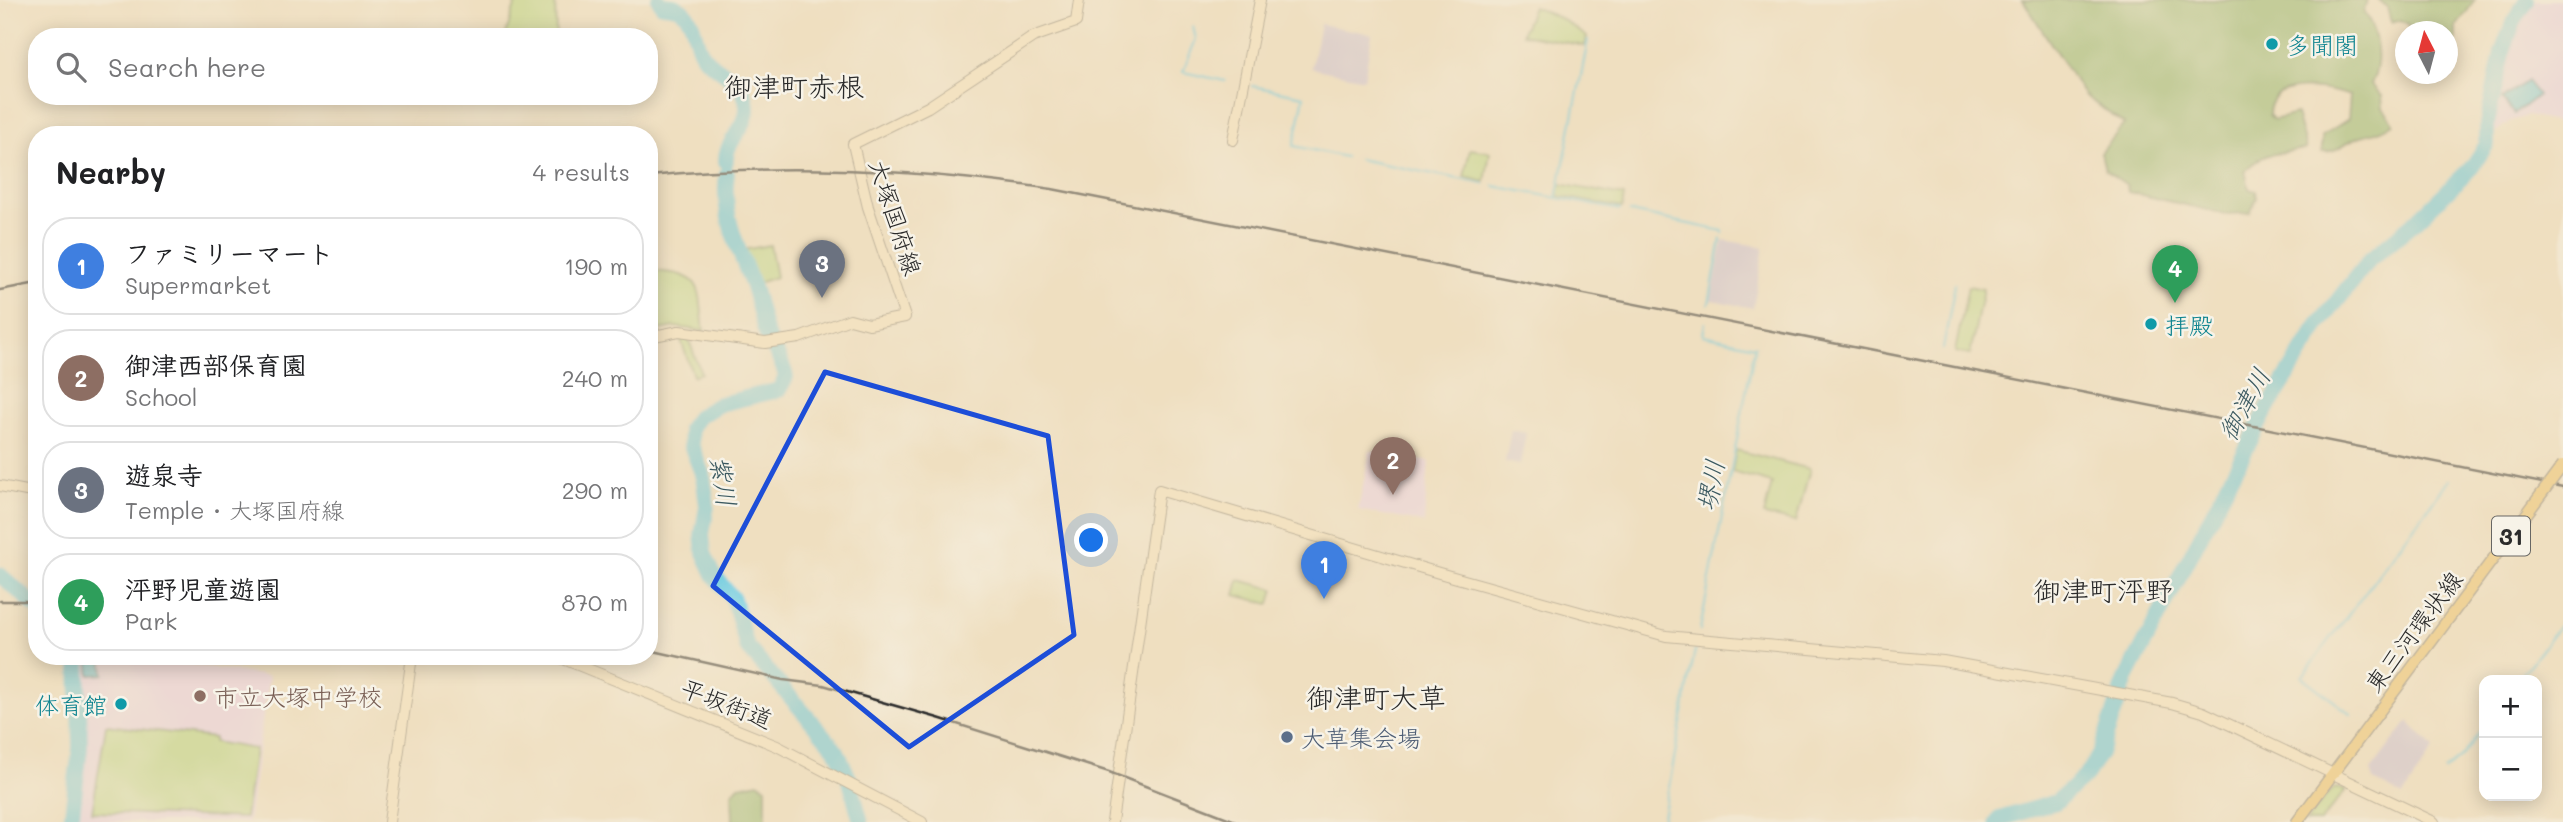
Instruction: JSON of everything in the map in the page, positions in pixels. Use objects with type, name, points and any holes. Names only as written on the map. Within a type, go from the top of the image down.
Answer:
[{"type":"main road","name":"東三河環状線","points":[[2297,822],[2563,465]]},
{"type":"street","name":"大塚国府線","points":[[658,335],[679,331],[771,343],[799,338],[850,319],[869,324],[905,317],[865,199],[853,144],[928,107],[1033,37],[1076,22],[1079,0]]},
{"type":"street","points":[[1233,140],[1261,0]]},
{"type":"street","points":[[0,486],[28,491]]},
{"type":"street","points":[[1112,822],[1159,490],[1439,573],[1666,636],[1943,660],[2101,689],[2203,712],[2434,822]]},
{"type":"street","points":[[389,822],[411,665]]},
{"type":"street","name":"平坂街道","points":[[578,665],[756,736],[922,822]]},
{"type":"highlighted area","points":[[825,372],[1048,436],[1074,635],[909,747],[713,586]]},
{"type":"shaded area","points":[[2534,0],[2563,0],[2563,124],[2528,116],[2510,121],[2496,132],[2491,119],[2508,51]]},
{"type":"shaded area","points":[[1320,24],[1372,34],[1364,79],[1311,68]]},
{"type":"shaded area","points":[[1723,240],[1764,247],[1753,308],[1711,300]]},
{"type":"shaded area","points":[[1511,430],[1526,433],[1520,465],[1505,462]]},
{"type":"shaded area","points":[[1370,451],[1412,453],[1412,460],[1429,461],[1424,523],[1358,510]]},
{"type":"shaded area","points":[[81,665],[191,665],[269,676],[248,822],[73,822],[83,751]]},
{"type":"shaded area","points":[[2408,721],[2434,748],[2403,796],[2374,781],[2371,770]]},
{"type":"green space","points":[[517,0],[555,0],[556,28],[508,28]]},
{"type":"green space","points":[[2023,0],[2367,0],[2364,10],[2377,47],[2377,66],[2371,84],[2382,96],[2383,108],[2394,123],[2338,148],[2322,152],[2322,136],[2348,119],[2350,96],[2315,89],[2289,90],[2279,95],[2272,103],[2269,115],[2274,120],[2296,114],[2306,149],[2263,156],[2245,171],[2249,189],[2256,191],[2257,198],[2250,213],[2225,214],[2128,192],[2127,185],[2105,170],[2101,153],[2124,124],[2084,95]]},
{"type":"green space","points":[[2378,0],[2475,0],[2458,24],[2458,21],[2391,22],[2387,8]]},
{"type":"green space","points":[[1533,7],[1562,19],[1587,37],[1585,46],[1522,34]]},
{"type":"green space","points":[[1470,149],[1490,152],[1485,182],[1464,177]]},
{"type":"green space","points":[[1560,184],[1624,196],[1622,208],[1558,196]]},
{"type":"green space","points":[[770,245],[776,277],[758,283],[743,250]]},
{"type":"green space","points":[[658,271],[691,280],[699,293],[704,331],[675,327],[659,330]]},
{"type":"green space","points":[[1968,286],[1983,289],[1970,355],[1955,352]]},
{"type":"green space","points":[[679,334],[687,335],[701,373],[693,376]]},
{"type":"green space","points":[[1736,450],[1810,469],[1796,522],[1764,515],[1772,483],[1732,472]]},
{"type":"green space","points":[[1239,580],[1274,589],[1270,604],[1235,595]]},
{"type":"green space","points":[[106,725],[214,738],[214,742],[255,749],[245,818],[92,812]]},
{"type":"green space","points":[[758,782],[766,787],[766,822],[733,822],[732,793],[739,786]]},
{"type":"green space","points":[[2335,788],[2346,790],[2320,822],[2306,822],[2328,793]]},
{"type":"water","points":[[2527,81],[2538,95],[2514,114],[2502,99]]},
{"type":"water","points":[[89,665],[103,665],[104,674],[90,675]]},
{"type":"waterway","name":"紫川","points":[[659,0],[662,5],[684,11],[690,19],[702,54],[738,84],[746,98],[744,122],[729,147],[726,161]]},
{"type":"waterway","name":"御津川","points":[[1997,822],[1999,819],[2056,802],[2087,775],[2100,753],[2126,679],[2265,413],[2317,327],[2369,260],[2416,221],[2472,167],[2487,144],[2487,124],[2502,53],[2513,23],[2527,0]]},
{"type":"waterway","points":[[1193,27],[1196,39],[1183,72],[1225,81]]},
{"type":"waterway","points":[[1557,198],[1588,40]]},
{"type":"waterway","points":[[1252,86],[1304,96],[1294,146],[1345,157]]},
{"type":"waterway","points":[[1358,159],[1484,184]]},
{"type":"waterway","name":"紫川","points":[[727,174],[727,204],[733,232],[768,338],[786,377],[779,390],[720,404],[699,416],[690,428],[691,445],[703,476],[707,506],[702,535],[704,553],[714,575],[733,599],[747,647],[837,751],[849,778],[861,822]]},
{"type":"waterway","points":[[1494,186],[1620,210]]},
{"type":"waterway","points":[[1630,212],[1723,233]]},
{"type":"waterway","points":[[1709,304],[1721,239]]},
{"type":"waterway","points":[[1943,349],[1955,284]]},
{"type":"waterway","name":"堺川","points":[[1700,630],[1755,346],[1703,335],[1705,323]]},
{"type":"waterway","points":[[2351,714],[2302,677],[2449,480]]},
{"type":"waterway","points":[[0,575],[28,599]]},
{"type":"waterway","points":[[2522,675],[2563,621]]},
{"type":"waterway","name":"堺川","points":[[1662,822],[1695,650]]},
{"type":"waterway","points":[[71,822],[80,748],[78,665]]},
{"type":"waterway","points":[[2445,770],[2462,756],[2479,733]]},
{"type":"railway","points":[[658,175],[750,170],[851,170],[951,177],[1052,189],[2563,487]]},
{"type":"railway","points":[[0,290],[28,285]]},
{"type":"railway","points":[[0,601],[28,601]]},
{"type":"railway","points":[[658,652],[783,680],[823,685],[938,718],[1109,772],[1238,822]]},
{"type":"place","name":"多聞閣","points":[[2272,44]]},
{"type":"place","name":"遊泉寺","points":[[822,298]]},
{"type":"place","name":"泙野児童遊園","points":[[2175,303]]},
{"type":"place","name":"拝殿","points":[[2151,324]]},
{"type":"place","name":"御津西部保育園","points":[[1393,495]]},
{"type":"place","name":"ファミリーマート","points":[[1324,599]]},
{"type":"place","name":"市立大塚中学校","points":[[200,696]]},
{"type":"place","name":"体育館","points":[[121,704]]},
{"type":"place","name":"大草集会場","points":[[1287,737]]},
{"type":"district","name":"御津町赤根","points":[[794,86]]},
{"type":"district","name":"御津町泙野","points":[[2103,590]]},
{"type":"district","name":"御津町大草","points":[[1376,697]]}]
